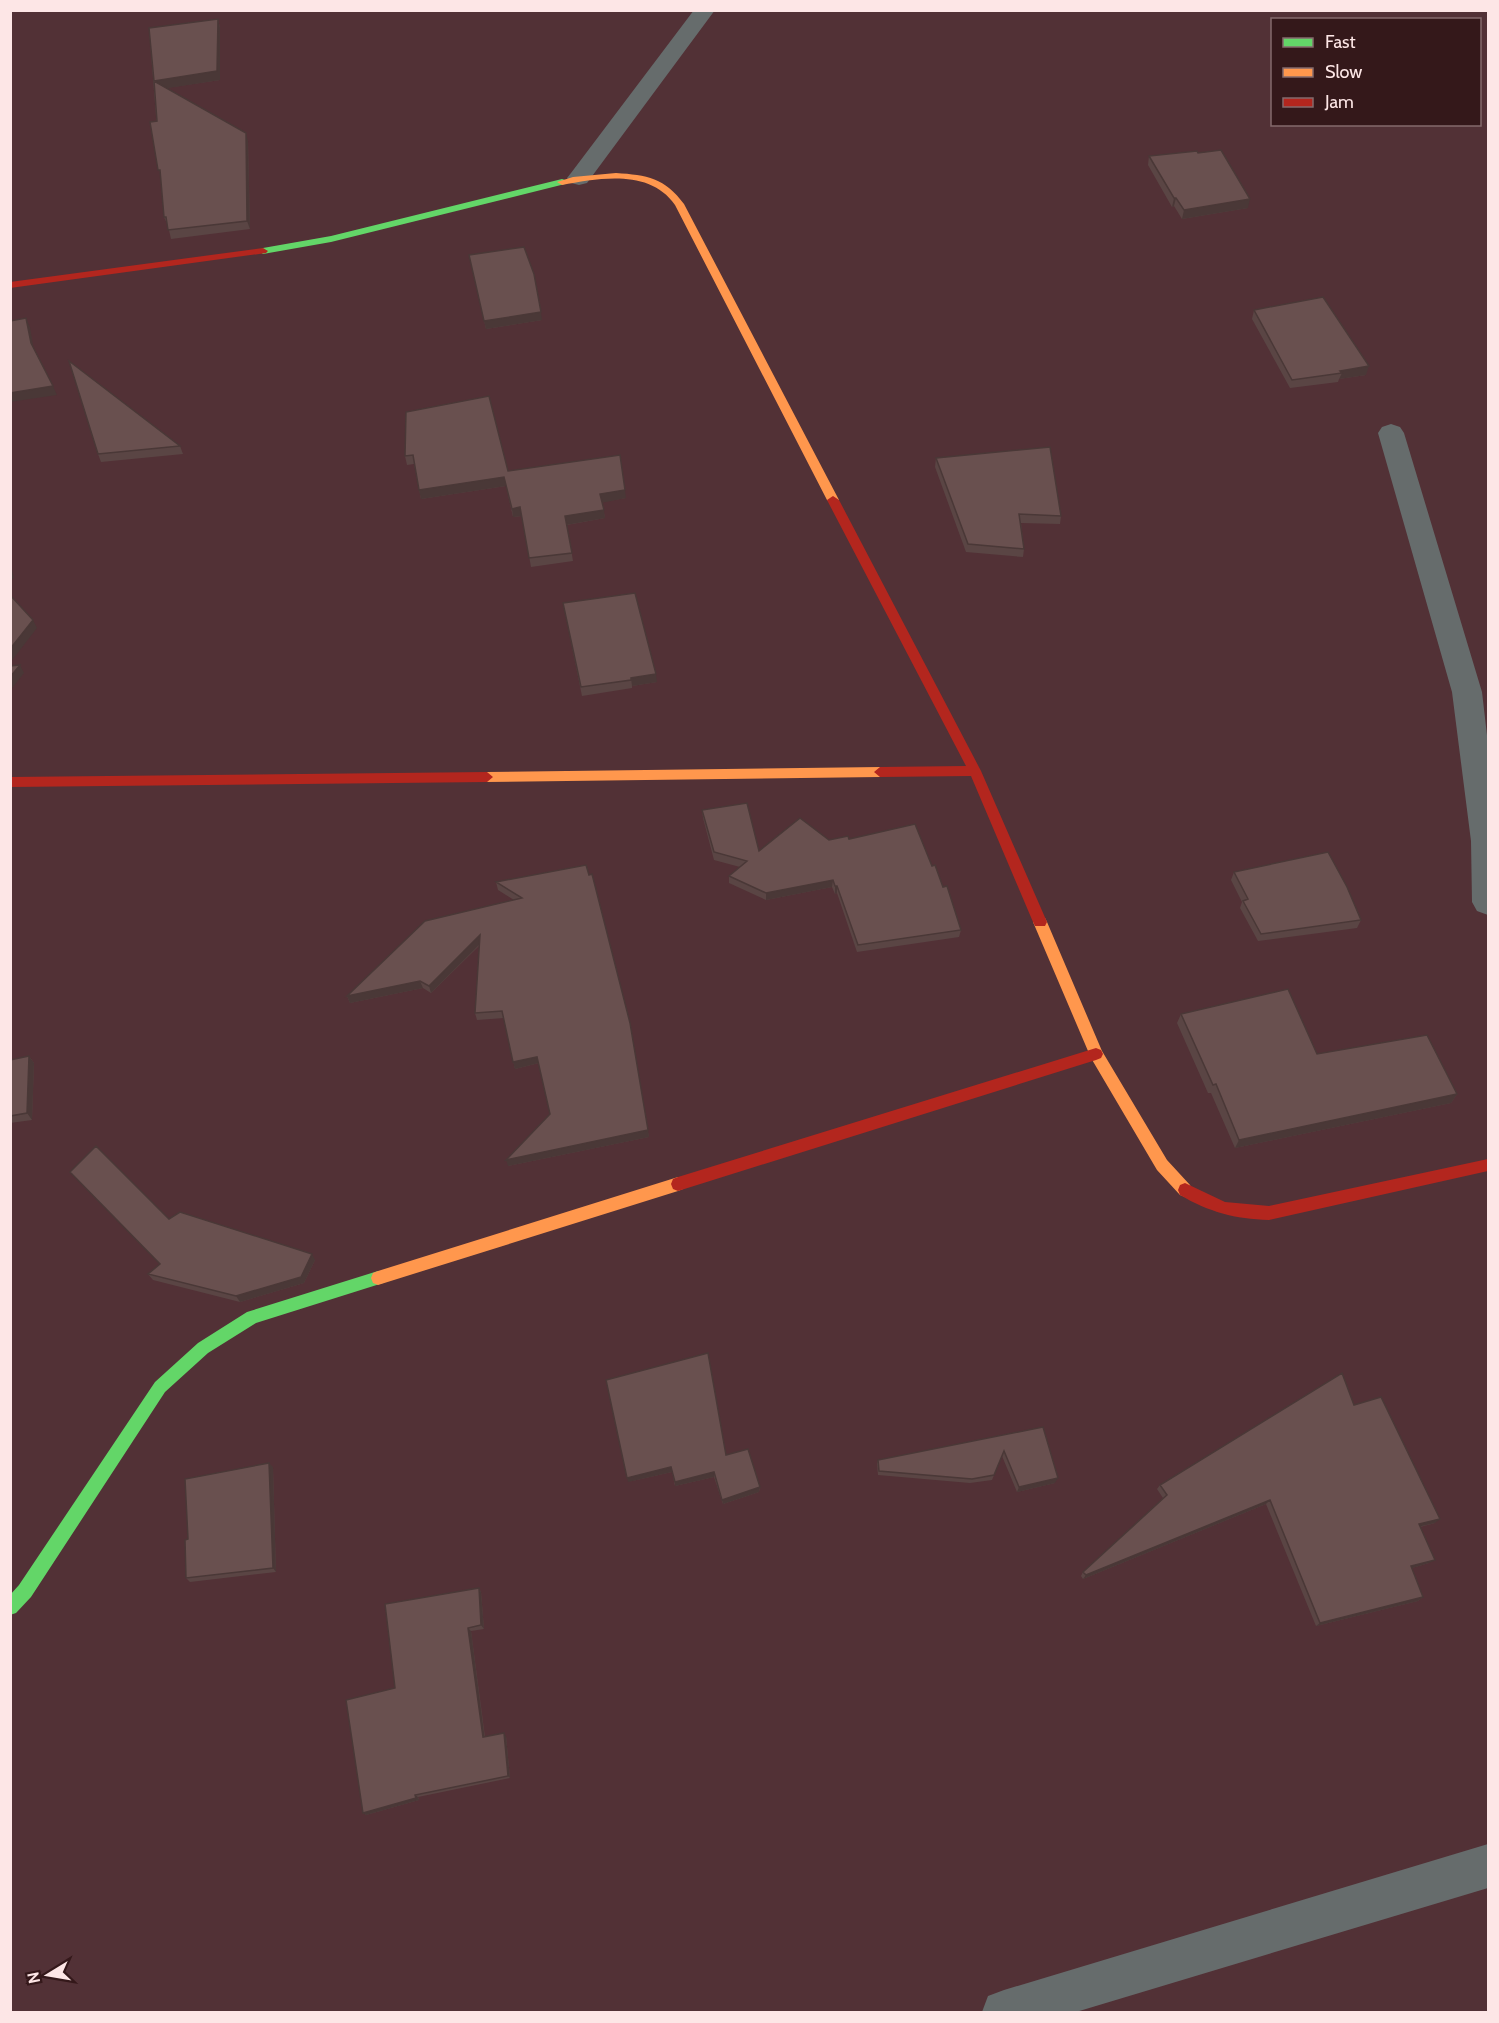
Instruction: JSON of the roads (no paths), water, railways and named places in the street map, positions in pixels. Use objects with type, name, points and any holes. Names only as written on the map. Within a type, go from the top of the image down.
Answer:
[{"type":"street","points":[[579,178],[705,10]]},
{"type":"street","points":[[10,285],[213,259],[331,239],[579,178],[608,176],[636,179],[666,189],[679,204],[975,771],[1096,1054],[1162,1165],[1181,1188],[1208,1204],[1238,1213],[1269,1213],[1488,1165]]},
{"type":"street","points":[[1390,433],[1467,692],[1486,841],[1488,902]]},
{"type":"street","points":[[10,782],[975,771]]},
{"type":"street","points":[[10,1607],[25,1591],[160,1387],[187,1359],[218,1335],[252,1317],[1096,1054]]},
{"type":"street","points":[[1004,2013],[1488,1866]]}]
